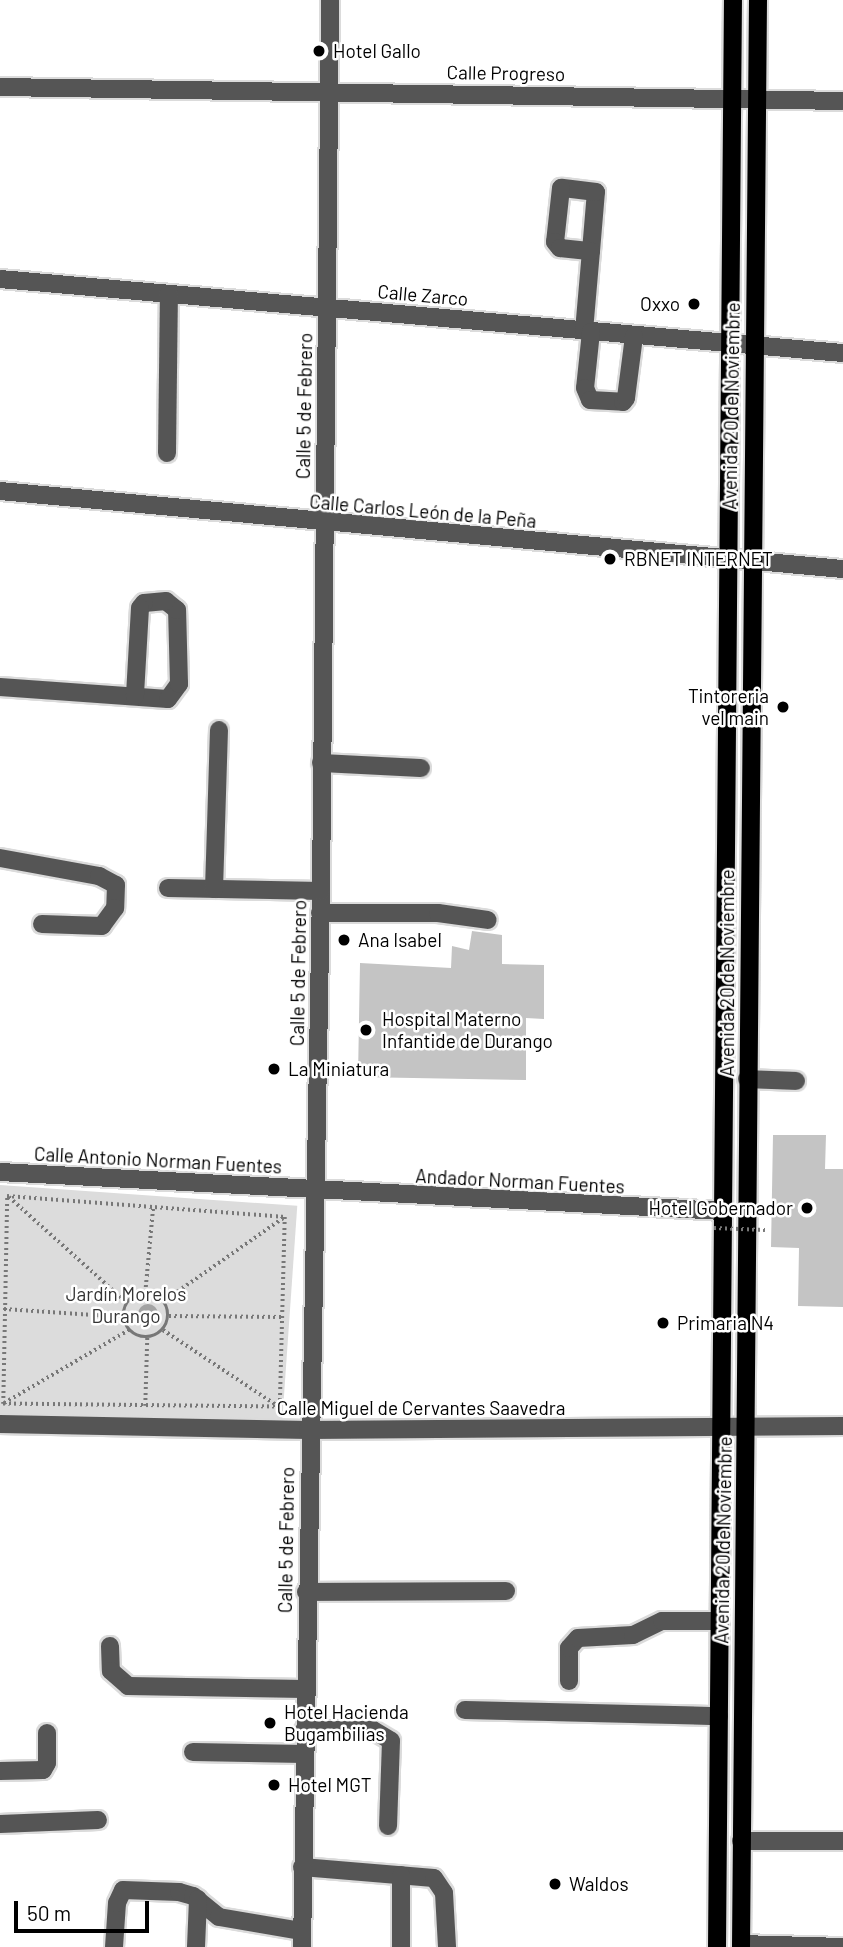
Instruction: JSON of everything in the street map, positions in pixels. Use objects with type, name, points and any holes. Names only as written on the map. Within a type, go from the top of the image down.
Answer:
[{"type":"main road","name":"Avenida 20 de Noviembre","points":[[717,1947],[733,0]]},
{"type":"main road","name":"Avenida 20 de Noviembre","points":[[741,1946],[752,346],[758,0]]},
{"type":"street","name":"Calle 5 de Febrero","points":[[302,1939],[308,1430],[321,891],[330,0]]},
{"type":"street","name":"Calle Progreso","points":[[0,87],[843,101]]},
{"type":"street","points":[[591,251],[585,388],[590,400],[623,402],[626,398],[634,336]]},
{"type":"street","name":"Calle Zarco","points":[[0,279],[843,353]]},
{"type":"street","points":[[167,453],[169,293]]},
{"type":"street","name":"Calle Carlos León de la Peña","points":[[0,491],[323,524],[843,569]]},
{"type":"street","points":[[0,687],[168,699],[177,689],[177,610],[166,601],[144,603],[140,608],[135,696]]},
{"type":"street","points":[[214,889],[219,730]]},
{"type":"street","points":[[321,763],[421,768]]},
{"type":"street","points":[[0,858],[99,876],[116,885],[114,908],[102,926],[41,924]]},
{"type":"street","points":[[168,888],[321,891]]},
{"type":"street","points":[[320,913],[438,913],[488,920]]},
{"type":"street","points":[[747,1079],[796,1081]]},
{"type":"street","name":"Calle Antonio Norman Fuentes","points":[[0,1172],[314,1190]]},
{"type":"street","name":"Andador Norman Fuentes","points":[[314,1190],[723,1211]]},
{"type":"street","name":"Calle Miguel de Cervantes Saavedra","points":[[0,1424],[308,1430],[843,1426]]},
{"type":"street","points":[[306,1592],[506,1591]]},
{"type":"street","points":[[569,1681],[569,1648],[578,1638],[633,1635],[662,1621],[720,1621]]},
{"type":"street","points":[[110,1646],[111,1671],[128,1686],[304,1689]]},
{"type":"street","points":[[465,1710],[719,1716]]},
{"type":"street","points":[[304,1730],[373,1730],[391,1741],[388,1826]]},
{"type":"street","points":[[0,1771],[43,1770],[47,1763],[47,1734]]},
{"type":"street","points":[[193,1752],[304,1754]]},
{"type":"street","points":[[0,1824],[98,1820]]},
{"type":"street","points":[[741,1841],[843,1841]]},
{"type":"street","points":[[302,1867],[401,1875],[440,1883],[447,1947]]},
{"type":"street","points":[[401,1875],[401,1947]]},
{"type":"street","points":[[114,1947],[117,1903],[123,1890],[179,1892],[198,1899],[219,1917],[302,1939]]},
{"type":"street","points":[[196,1947],[198,1899]]},
{"type":"street","points":[[741,1946],[843,1947]]},
{"type":"path","points":[[7,1196],[285,1217]]},
{"type":"path","points":[[7,1196],[127,1303]]},
{"type":"path","points":[[3,1404],[7,1196]]},
{"type":"path","points":[[145,1293],[153,1207]]},
{"type":"path","points":[[164,1301],[285,1217]]},
{"type":"path","points":[[279,1407],[285,1217]]},
{"type":"path","points":[[714,1228],[765,1230]]},
{"type":"path","points":[[145,1293],[127,1303],[124,1317],[129,1330],[147,1338]]},
{"type":"path","points":[[145,1293],[164,1301],[169,1316],[163,1330],[147,1338]]},
{"type":"path","points":[[5,1309],[124,1317]]},
{"type":"path","points":[[169,1316],[282,1317]]},
{"type":"path","points":[[3,1404],[129,1330]]},
{"type":"path","points":[[163,1330],[279,1407]]},
{"type":"path","points":[[145,1406],[147,1338]]},
{"type":"path","points":[[3,1404],[279,1407]]},
{"type":"green space","name":"Jardín Morelos Durango","points":[[0,1185],[297,1206],[281,1435],[0,1416]]},
{"type":"shaded area","points":[[144,1304],[152,1304],[158,1314],[152,1324],[144,1324],[138,1318],[138,1310]]},
{"type":"building","points":[[472,931],[502,935],[502,964],[544,965],[544,1019],[526,1018],[526,1080],[358,1077],[360,963],[451,968],[452,946],[469,950]]},
{"type":"building","name":"Hotel Gobernador","points":[[773,1135],[826,1135],[825,1169],[843,1169],[843,1307],[798,1306],[799,1248],[771,1247]]},
{"type":"place","name":"Hotel Gallo","points":[[319,51]]},
{"type":"place","name":"Oxxo","points":[[694,304]]},
{"type":"place","name":"RBNET INTERNET","points":[[610,559]]},
{"type":"place","name":"Tintoreria vel main","points":[[783,707]]},
{"type":"place","name":"Ana Isabel","points":[[344,940]]},
{"type":"place","name":"Hospital Materno Infantide de Durango","points":[[366,1030]]},
{"type":"place","name":"La Miniatura","points":[[274,1069]]},
{"type":"place","name":"Hotel Gobernador","points":[[807,1208]]},
{"type":"place","name":"Primaria N4","points":[[663,1323]]},
{"type":"place","name":"Hotel Hacienda Bugambilias","points":[[270,1723]]},
{"type":"place","name":"Hotel MGT","points":[[274,1785]]},
{"type":"place","name":"Waldos","points":[[555,1884]]}]
